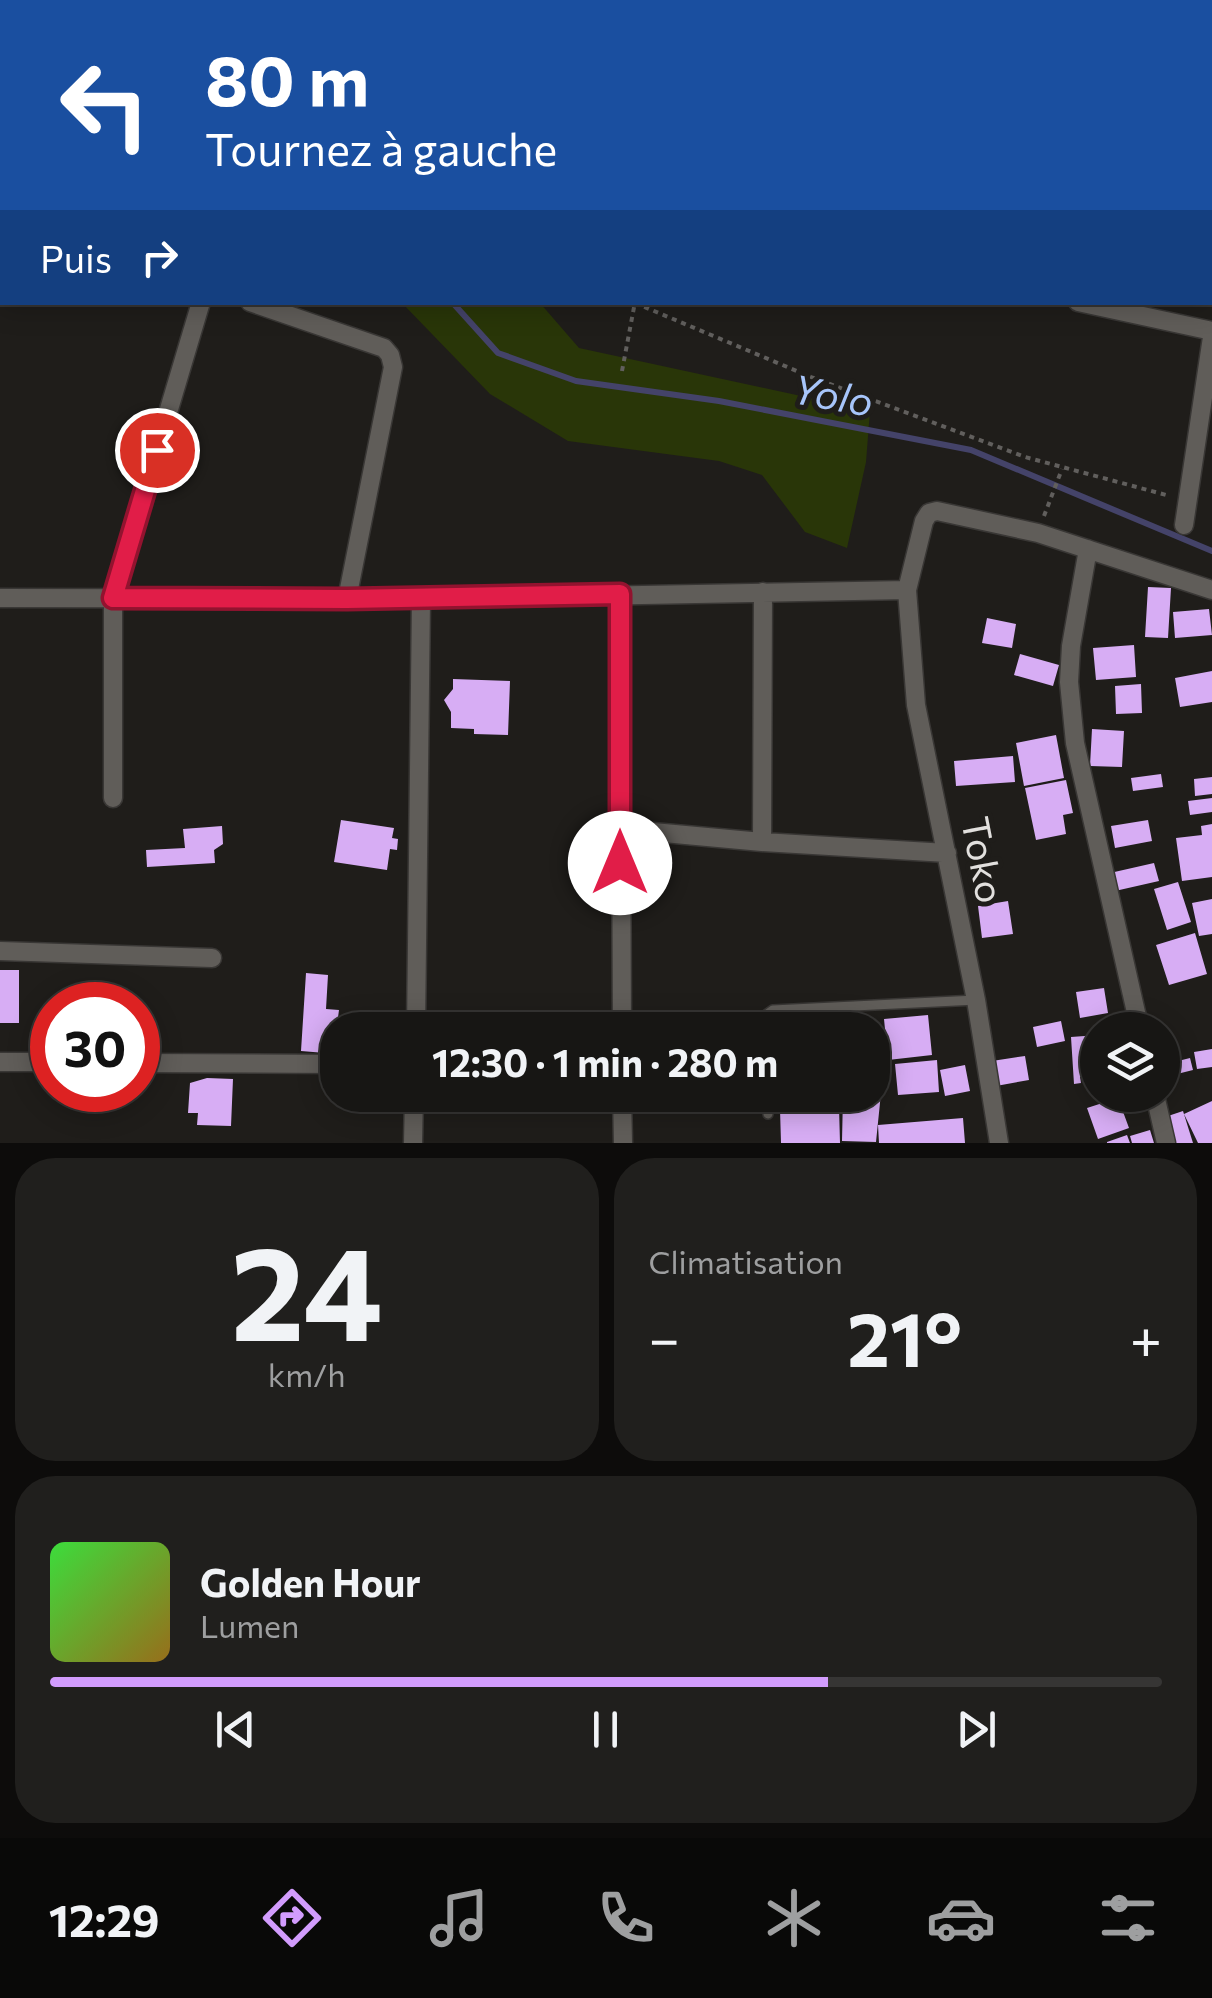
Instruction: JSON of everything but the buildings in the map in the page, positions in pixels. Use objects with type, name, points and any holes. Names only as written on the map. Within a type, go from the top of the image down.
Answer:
[{"type":"street","points":[[113,798],[113,598],[200,305]]},
{"type":"street","points":[[259,305],[384,348],[390,355],[393,366],[347,599]]},
{"type":"street","points":[[1091,305],[1212,334],[1184,524]]},
{"type":"street","name":"Toko","points":[[999,1143],[948,852],[916,705],[907,590],[924,521],[929,513],[937,511],[1038,533],[1088,549]]},
{"type":"street","points":[[1136,1012],[1075,743],[1070,646],[1088,549],[1212,591]]},
{"type":"street","points":[[0,598],[421,599],[907,590]]},
{"type":"street","points":[[762,842],[764,592]]},
{"type":"street","points":[[620,594],[622,1012]]},
{"type":"street","points":[[416,1012],[421,599]]},
{"type":"street","points":[[620,829],[762,842],[948,852]]},
{"type":"street","points":[[0,951],[212,958]]},
{"type":"street","points":[[0,1062],[30,1062]]},
{"type":"street","points":[[160,1063],[320,1064]]},
{"type":"street","points":[[413,1143],[414,1112]]},
{"type":"street","points":[[622,1112],[623,1143]]},
{"type":"street","points":[[1159,1112],[1166,1143]]},
{"type":"lane","points":[[770,1012],[976,1000]]},
{"type":"path","points":[[622,372],[635,305]]},
{"type":"path","points":[[640,305],[811,377],[1062,469],[1188,500]]},
{"type":"path","points":[[1050,500],[1062,469]]},
{"type":"green space","points":[[404,305],[542,305],[579,348],[870,411],[866,462],[847,548],[805,532],[762,475],[719,461],[568,441],[490,394]]},
{"type":"waterway","name":"Yolo","points":[[455,305],[498,353],[576,381],[719,401],[971,450],[1212,551]]},
{"type":"route","points":[[157,450],[113,598],[421,599],[620,594],[620,863]]}]
